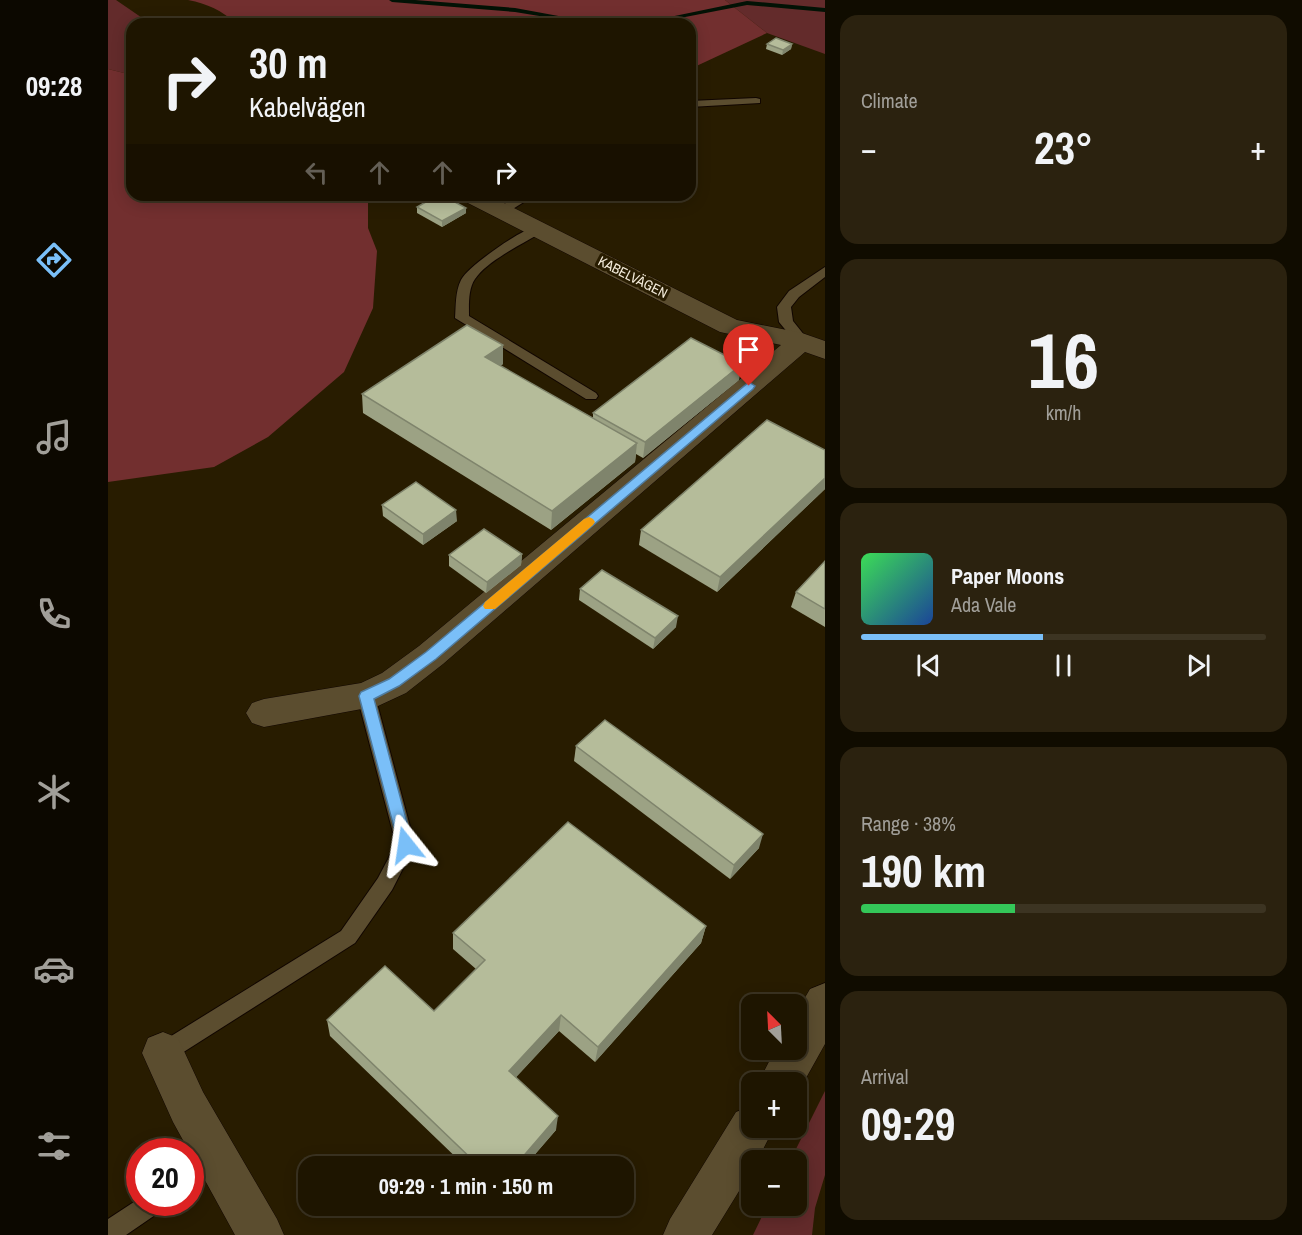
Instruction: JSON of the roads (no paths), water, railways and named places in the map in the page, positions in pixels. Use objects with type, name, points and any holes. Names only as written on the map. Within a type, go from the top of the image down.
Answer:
[{"type":"street","name":"KABELVÄGEN","points":[[482,201],[729,326],[813,346]]},
{"type":"street","points":[[264,713],[366,696],[394,682],[431,655],[813,346]]},
{"type":"street","points":[[786,1072],[825,1003]]},
{"type":"street","points":[[164,1053],[188,1107],[196,1138]]},
{"type":"street","points":[[686,1235],[746,1138]]},
{"type":"street","points":[[204,1170],[261,1235]]},
{"type":"lane","points":[[696,104],[756,101]]},
{"type":"lane","points":[[501,211],[518,201]]},
{"type":"lane","points":[[538,229],[500,253],[470,277],[462,301],[462,318],[591,396]]},
{"type":"lane","points":[[813,346],[786,322],[784,307],[794,294],[825,271]]},
{"type":"lane","points":[[164,1053],[348,937],[385,884],[406,845],[366,696]]},
{"type":"lane","points":[[108,1233],[134,1216]]},
{"type":"waterway","points":[[392,0],[515,10],[563,18]]},
{"type":"waterway","points":[[670,18],[747,3],[825,10]]}]
